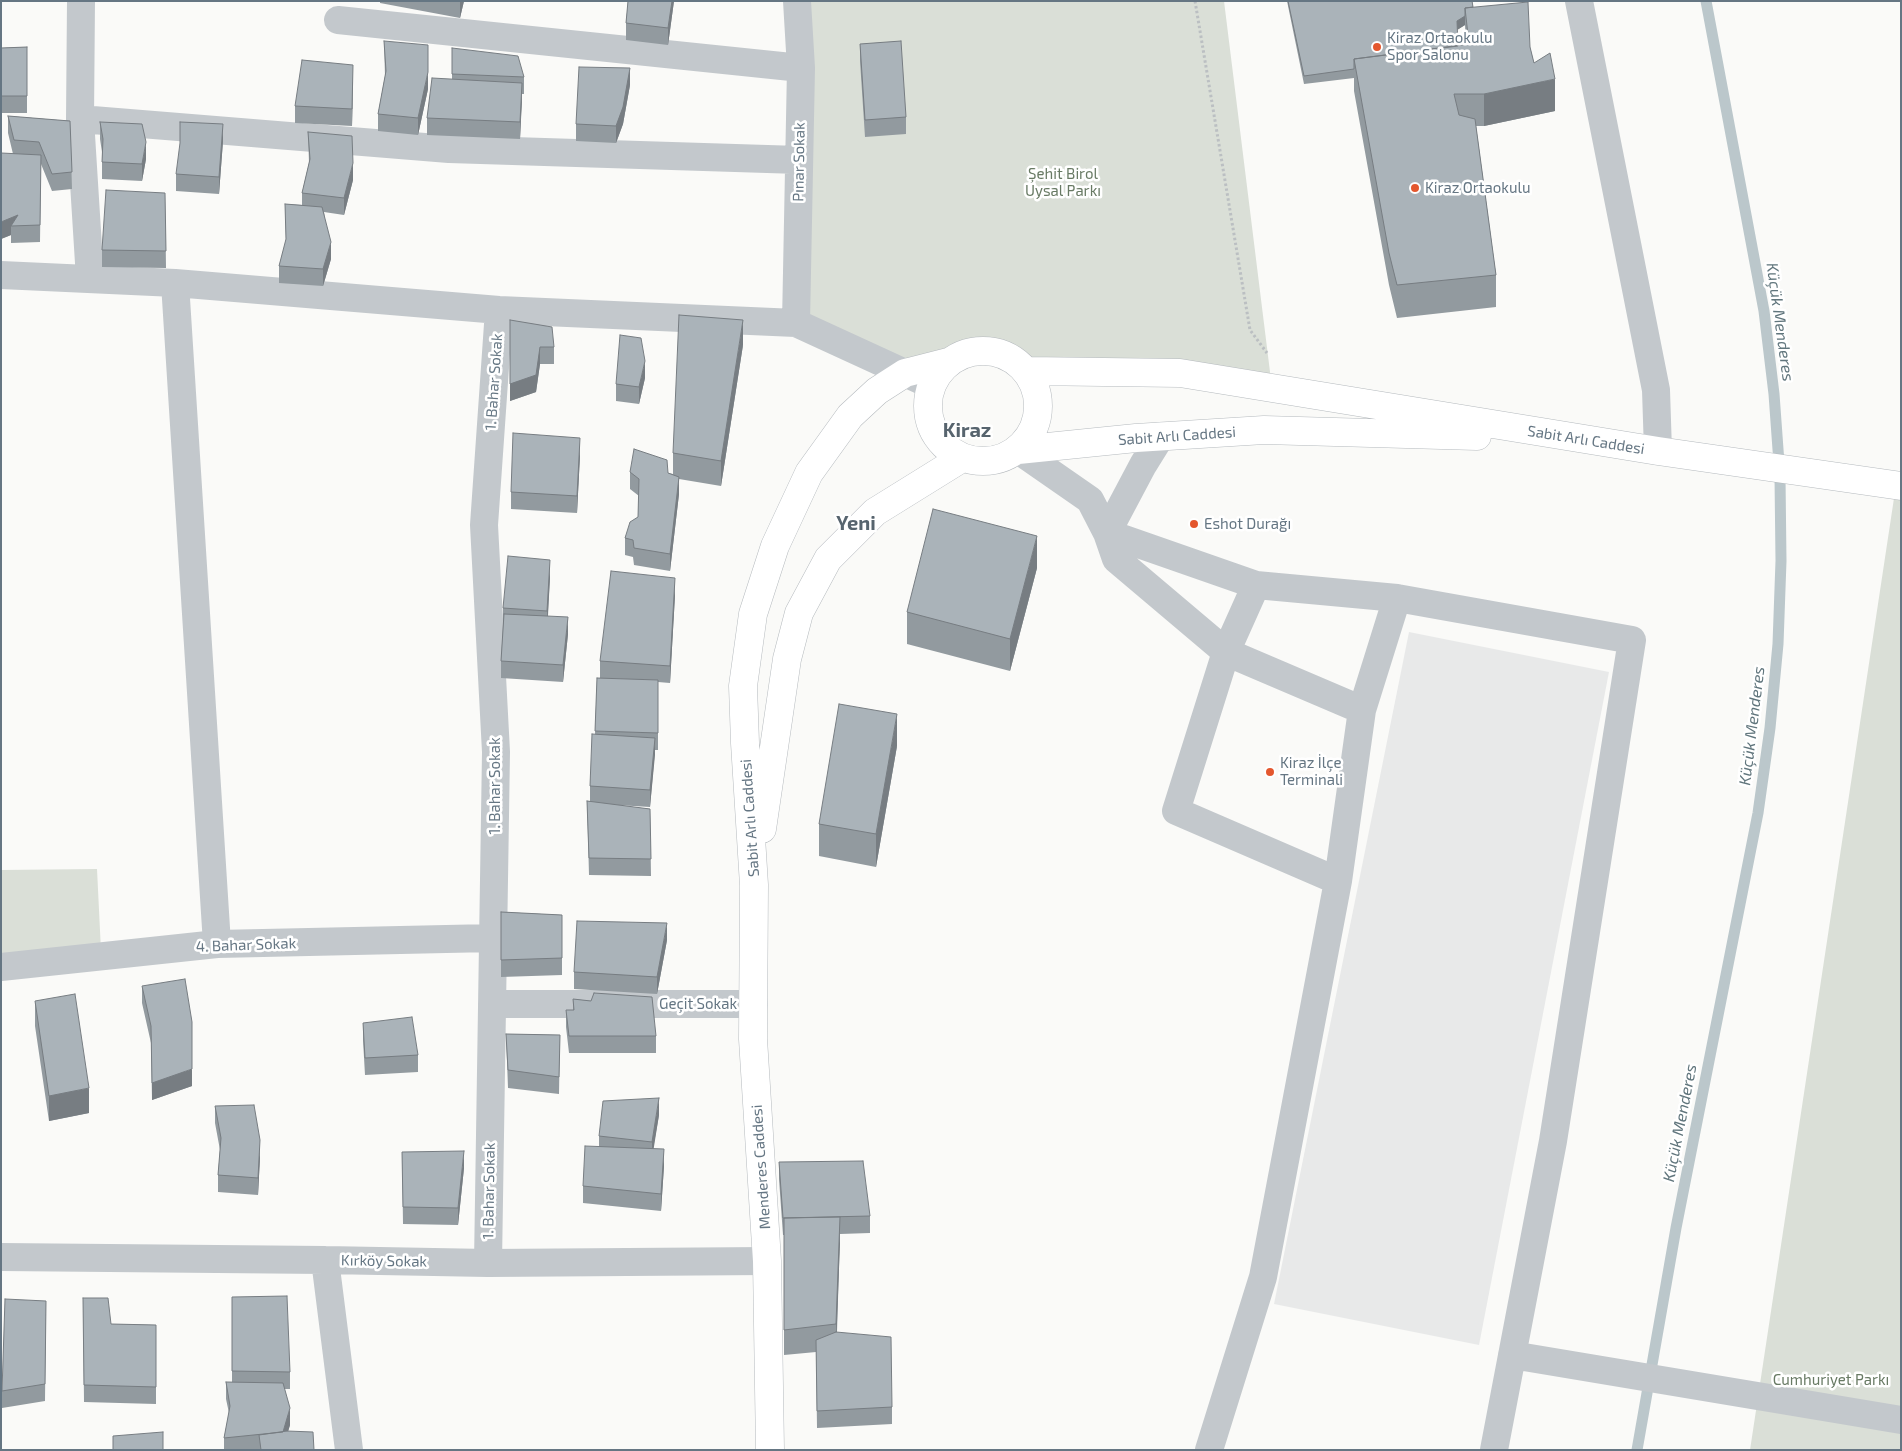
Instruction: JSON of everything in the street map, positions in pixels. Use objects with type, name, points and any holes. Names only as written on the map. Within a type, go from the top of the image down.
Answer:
[{"type":"main road","name":"Sabit Arlı Caddesi","points":[[754,885],[743,686],[753,614],[775,546],[809,473],[850,416],[877,391],[905,373],[948,362],[975,350],[1004,354],[1027,371],[1040,400],[1035,427],[1018,450]]},
{"type":"main road","name":"Sabit Arlı Caddesi","points":[[948,362],[931,385],[927,414],[938,440],[962,458],[995,461],[1018,450],[1161,436],[1264,430],[1492,436],[1658,451]]},
{"type":"main road","name":"Sabit Arlı Caddesi","points":[[1027,371],[1180,372],[1658,451]]},
{"type":"main road","points":[[1658,451],[1901,486]]},
{"type":"main road","name":"Sabit Arlı Caddesi","points":[[754,885],[787,659],[799,613],[828,558],[875,512],[962,458]]},
{"type":"main road","name":"Menderes Caddesi","points":[[754,885],[753,1039],[767,1261],[770,1450]]},
{"type":"street","points":[[82,1],[80,119],[90,280]]},
{"type":"street","name":"Pınar Sokak","points":[[796,324],[802,68],[797,1]]},
{"type":"street","points":[[1579,1],[1656,390],[1658,451]]},
{"type":"street","points":[[338,20],[802,68]]},
{"type":"street","points":[[80,119],[449,149],[799,160]]},
{"type":"street","points":[[1,275],[175,283],[499,310],[796,324],[931,385]]},
{"type":"street","points":[[175,283],[217,944]]},
{"type":"street","name":"1. Bahar Sokak","points":[[488,1263],[496,752],[484,525],[499,310]]},
{"type":"street","points":[[1107,532],[1161,436]]},
{"type":"street","points":[[1018,450],[1090,500],[1107,532],[1116,559],[1226,652],[1362,710]]},
{"type":"street","points":[[1107,532],[1256,585],[1397,598],[1632,640],[1553,1141],[1494,1450]]},
{"type":"street","points":[[1256,585],[1226,652],[1176,811],[1338,881]]},
{"type":"street","points":[[1209,1450],[1263,1277],[1338,881],[1362,710],[1397,598]]},
{"type":"street","name":"4. Bahar Sokak","points":[[1,968],[217,944],[492,938]]},
{"type":"street","name":"Geçit Sokak","points":[[492,1004],[754,1004]]},
{"type":"street","name":"Kırköy Sokak","points":[[1,1257],[488,1263],[767,1261]]},
{"type":"street","points":[[325,1260],[349,1450]]},
{"type":"street","points":[[1512,1355],[1901,1420]]},
{"type":"path","points":[[1195,1],[1250,330],[1271,358]]},
{"type":"shaded area","points":[[1409,632],[1609,672],[1479,1345],[1274,1304]]},
{"type":"green space","name":"Şehit Birol Uysal Parkı","points":[[797,1],[1224,1],[1272,388],[1027,371],[1004,354],[975,350],[948,362],[905,373],[796,323]]},
{"type":"green space","name":"Cumhuriyet Parkı","points":[[1896,485],[1901,486],[1901,1450],[1750,1450]]},
{"type":"green space","points":[[97,869],[101,951],[1,955],[1,870]]},
{"type":"building","points":[[628,1],[672,1],[668,28],[626,23]]},
{"type":"building","name":"Kiraz Ortaokulu Spor Salonu","points":[[1288,1],[1472,1],[1473,7],[1465,8],[1465,16],[1457,21],[1458,46],[1354,59],[1354,69],[1304,76]]},
{"type":"building","points":[[1528,2],[1530,47],[1534,63],[1550,53],[1555,79],[1484,94],[1454,94],[1459,115],[1475,119],[1496,275],[1397,285],[1389,253],[1354,59],[1469,44],[1465,8]]},
{"type":"building","points":[[384,41],[428,45],[428,72],[418,118],[378,114],[386,71]]},
{"type":"building","points":[[901,41],[906,117],[865,120],[860,44]]},
{"type":"building","points":[[27,47],[27,96],[1,96],[1,48]]},
{"type":"building","points":[[452,48],[518,56],[524,77],[452,74]]},
{"type":"building","points":[[302,60],[353,65],[352,109],[295,106]]},
{"type":"building","points":[[579,67],[630,68],[623,107],[616,126],[576,124]]},
{"type":"building","points":[[432,78],[522,83],[520,122],[427,118]]},
{"type":"building","points":[[8,116],[70,121],[72,172],[52,174],[39,142],[14,140]]},
{"type":"building","points":[[100,122],[142,124],[146,142],[142,164],[102,162],[103,139]]},
{"type":"building","points":[[180,122],[223,124],[219,177],[176,174],[180,143]]},
{"type":"building","points":[[308,132],[352,136],[353,163],[344,198],[302,193],[310,159]]},
{"type":"building","points":[[1,153],[41,155],[40,225],[11,226],[18,215],[1,222]]},
{"type":"building","points":[[106,190],[165,193],[166,251],[102,250]]},
{"type":"building","points":[[285,204],[322,207],[331,242],[323,269],[279,266],[286,239]]},
{"type":"building","points":[[679,315],[743,320],[721,461],[673,453]]},
{"type":"building","points":[[510,320],[552,327],[554,347],[540,347],[536,375],[510,384]]},
{"type":"building","points":[[620,335],[641,338],[645,361],[639,387],[616,384]]},
{"type":"building","points":[[513,433],[580,438],[577,496],[511,492]]},
{"type":"building","points":[[634,449],[667,460],[668,473],[679,477],[670,554],[634,548],[633,540],[625,538],[630,522],[638,517],[639,479],[630,472]]},
{"type":"building","points":[[933,509],[1037,536],[1010,639],[907,612]]},
{"type":"building","points":[[508,556],[550,560],[547,611],[503,608]]},
{"type":"building","points":[[611,571],[675,578],[670,666],[600,661]]},
{"type":"building","points":[[504,614],[568,617],[563,665],[501,661]]},
{"type":"building","points":[[597,678],[658,680],[658,733],[595,731]]},
{"type":"building","points":[[839,704],[897,714],[876,834],[819,824]]},
{"type":"building","points":[[592,734],[655,738],[650,790],[590,786]]},
{"type":"building","points":[[587,801],[650,809],[651,859],[589,858]]},
{"type":"building","points":[[501,912],[562,915],[562,958],[501,960]]},
{"type":"building","points":[[577,921],[667,923],[657,977],[574,972]]},
{"type":"building","points":[[185,979],[192,1022],[192,1069],[152,1083],[151,1026],[142,986]]},
{"type":"building","points":[[594,993],[652,997],[656,1036],[569,1036],[566,1010],[574,1010],[573,999],[591,1001]]},
{"type":"building","points":[[75,994],[89,1088],[49,1096],[35,1001]]},
{"type":"building","points":[[412,1017],[418,1055],[365,1058],[363,1023]]},
{"type":"building","points":[[506,1034],[560,1035],[559,1077],[508,1070]]},
{"type":"building","points":[[659,1098],[652,1142],[599,1136],[603,1101]]},
{"type":"building","points":[[254,1105],[260,1140],[258,1178],[218,1175],[221,1138],[215,1106]]},
{"type":"building","points":[[585,1146],[664,1149],[661,1194],[583,1186]]},
{"type":"building","points":[[464,1151],[458,1208],[403,1207],[402,1152]]},
{"type":"building","points":[[863,1161],[870,1216],[783,1218],[779,1162]]},
{"type":"building","points":[[840,1217],[836,1324],[784,1330],[784,1218]]},
{"type":"building","points":[[287,1296],[290,1372],[232,1371],[232,1297]]},
{"type":"building","points":[[83,1298],[108,1298],[111,1324],[156,1325],[156,1387],[84,1385]]},
{"type":"building","points":[[5,1299],[46,1301],[45,1384],[2,1391]]},
{"type":"building","points":[[836,1332],[891,1337],[892,1407],[817,1411],[816,1340]]},
{"type":"building","points":[[226,1382],[283,1383],[290,1408],[283,1432],[224,1438],[230,1406]]},
{"type":"building","points":[[287,1431],[313,1432],[314,1450],[261,1450],[259,1435]]},
{"type":"building","points":[[163,1432],[163,1450],[113,1450],[113,1436]]},
{"type":"waterway","name":"Küçük Menderes","points":[[1637,1450],[1676,1228],[1758,813],[1770,728],[1778,644],[1781,561],[1780,477],[1774,394],[1764,311],[1706,1]]},
{"type":"place","name":"Kiraz Ortaokulu Spor Salonu","points":[[1377,47]]},
{"type":"place","name":"Kiraz Ortaokulu","points":[[1415,188]]},
{"type":"place","name":"Eshot Durağı","points":[[1194,524]]},
{"type":"place","name":"Kiraz İlçe Terminali","points":[[1270,772]]},
{"type":"district","name":"Kiraz","points":[[967,430]]},
{"type":"district","name":"Yeni","points":[[856,523]]}]
